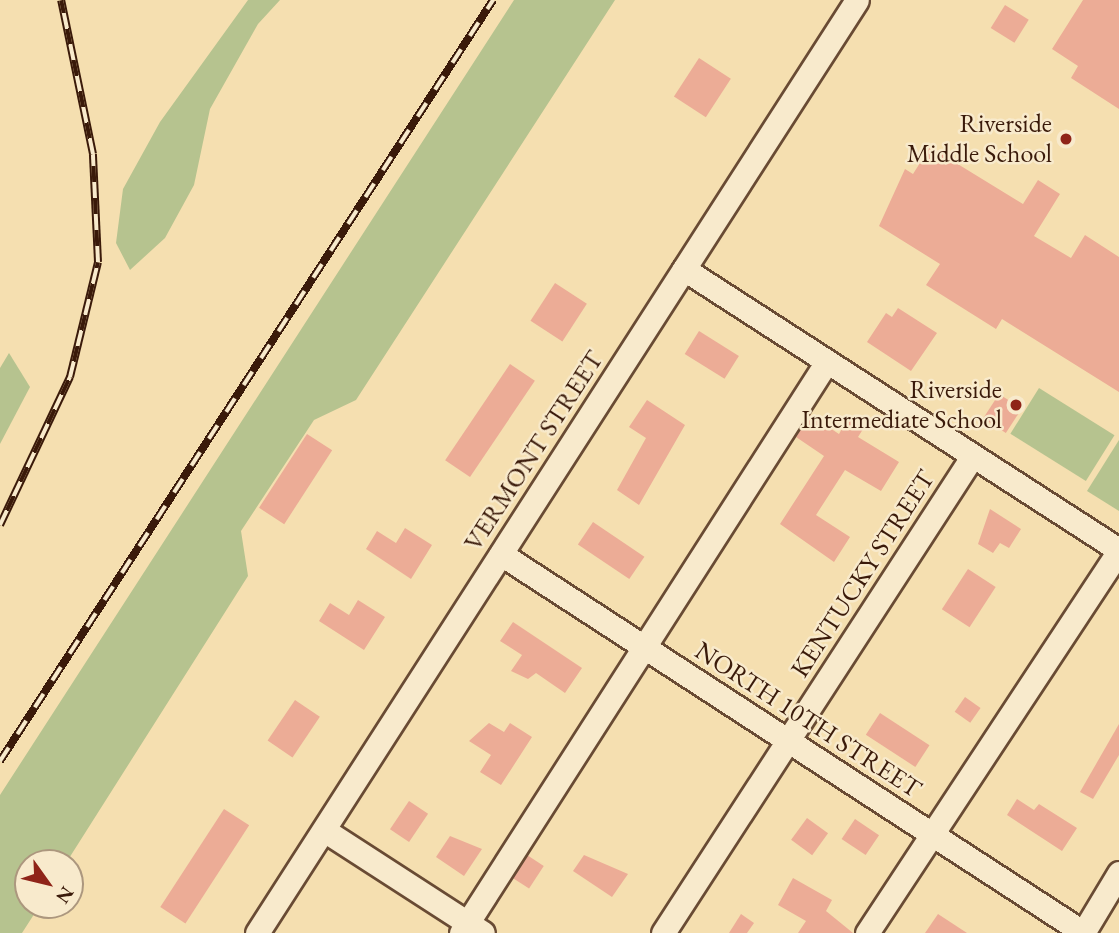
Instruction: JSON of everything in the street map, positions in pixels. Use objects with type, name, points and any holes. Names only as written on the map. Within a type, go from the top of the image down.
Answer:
[{"type":"street","name":"VERMONT STREET","points":[[257,933],[857,0]]},
{"type":"street","points":[[684,269],[825,363],[1119,551],[867,933]]},
{"type":"street","points":[[324,830],[470,929],[644,647],[825,363]]},
{"type":"street","name":"KENTUCKY STREET","points":[[663,933],[972,457]]},
{"type":"street","name":"NORTH 10TH STREET","points":[[501,554],[1083,933]]},
{"type":"street","points":[[1083,933],[1119,873]]},
{"type":"green space","points":[[248,0],[280,0],[258,24],[210,109],[194,185],[165,238],[130,270],[116,243],[123,189],[160,122]]},
{"type":"green space","points":[[514,0],[615,0],[356,400],[314,420],[241,531],[248,576],[75,849],[14,849],[14,919],[31,919],[22,933],[0,933],[0,795]]},
{"type":"green space","points":[[9,353],[30,387],[0,444],[0,368]]},
{"type":"green space","points":[[1039,388],[1114,435],[1086,481],[1010,434]]},
{"type":"green space","points":[[1119,440],[1119,511],[1087,491]]},
{"type":"building","name":"Riverside Middle School","points":[[1083,0],[1119,0],[1119,109],[1071,78],[1078,66],[1052,49]]},
{"type":"building","points":[[1005,5],[1029,20],[1014,43],[991,28]]},
{"type":"building","points":[[699,58],[731,79],[706,117],[674,97]]},
{"type":"building","name":"Riverside Intermediate School","points":[[930,147],[1023,204],[1038,180],[1060,194],[1034,236],[1071,258],[1085,235],[1119,257],[1119,392],[1002,319],[996,329],[926,285],[940,264],[879,226],[905,169],[913,174]]},
{"type":"building","points":[[555,283],[587,304],[562,341],[530,321]]},
{"type":"building","points":[[898,308],[937,333],[911,371],[867,342],[886,313],[892,317]]},
{"type":"building","points":[[699,331],[739,356],[725,379],[685,354]]},
{"type":"building","points":[[510,364],[535,381],[470,477],[445,460]]},
{"type":"building","points":[[999,394],[1022,409],[1006,433],[983,418]]},
{"type":"building","points":[[647,400],[685,425],[639,505],[617,490],[646,438],[629,427]]},
{"type":"building","points":[[810,415],[839,434],[849,416],[865,426],[858,437],[899,462],[881,491],[845,470],[816,515],[850,537],[834,562],[780,524],[824,456],[796,437]]},
{"type":"building","points":[[307,434],[332,450],[284,524],[259,508]]},
{"type":"building","points":[[990,509],[1021,529],[1009,548],[1000,543],[993,553],[978,544]]},
{"type":"building","points":[[593,522],[644,557],[629,579],[578,544]]},
{"type":"building","points":[[405,528],[432,545],[411,579],[366,549],[377,531],[396,543]]},
{"type":"building","points":[[968,569],[996,587],[970,627],[942,609]]},
{"type":"building","points":[[358,600],[385,617],[364,650],[319,621],[330,603],[349,615]]},
{"type":"building","points":[[513,622],[582,668],[565,693],[536,673],[528,679],[511,671],[522,655],[500,641]]},
{"type":"building","points":[[965,697],[981,708],[970,723],[955,712]]},
{"type":"building","points":[[295,700],[320,717],[292,757],[268,741]]},
{"type":"building","points":[[880,713],[929,745],[915,767],[866,735]]},
{"type":"building","points":[[489,723],[504,732],[510,723],[532,737],[501,785],[480,772],[491,755],[469,741]]},
{"type":"building","points":[[1119,724],[1119,755],[1093,799],[1080,792]]},
{"type":"building","points":[[1017,799],[1034,810],[1039,804],[1077,828],[1062,851],[1007,815]]},
{"type":"building","points":[[409,801],[428,814],[409,842],[390,829]]},
{"type":"building","points":[[224,809],[249,825],[185,923],[160,907]]},
{"type":"building","points":[[807,818],[828,833],[812,855],[791,840]]},
{"type":"building","points":[[855,819],[879,835],[866,855],[842,839]]},
{"type":"building","points":[[450,836],[482,849],[464,876],[436,857]]},
{"type":"building","points":[[527,855],[544,866],[529,889],[512,878]]},
{"type":"building","points":[[584,855],[628,874],[612,897],[573,871]]},
{"type":"building","points":[[793,878],[832,900],[826,911],[853,933],[798,933],[806,921],[778,905]]},
{"type":"building","points":[[741,914],[754,923],[747,933],[729,933]]},
{"type":"building","points":[[938,914],[967,933],[925,933]]},
{"type":"railway","points":[[0,525],[70,377],[98,262],[93,154],[61,0]]},
{"type":"railway","points":[[0,761],[493,0]]},
{"type":"place","name":"Riverside Middle School","points":[[1066,139]]},
{"type":"place","name":"Riverside Intermediate School","points":[[1016,405]]}]
